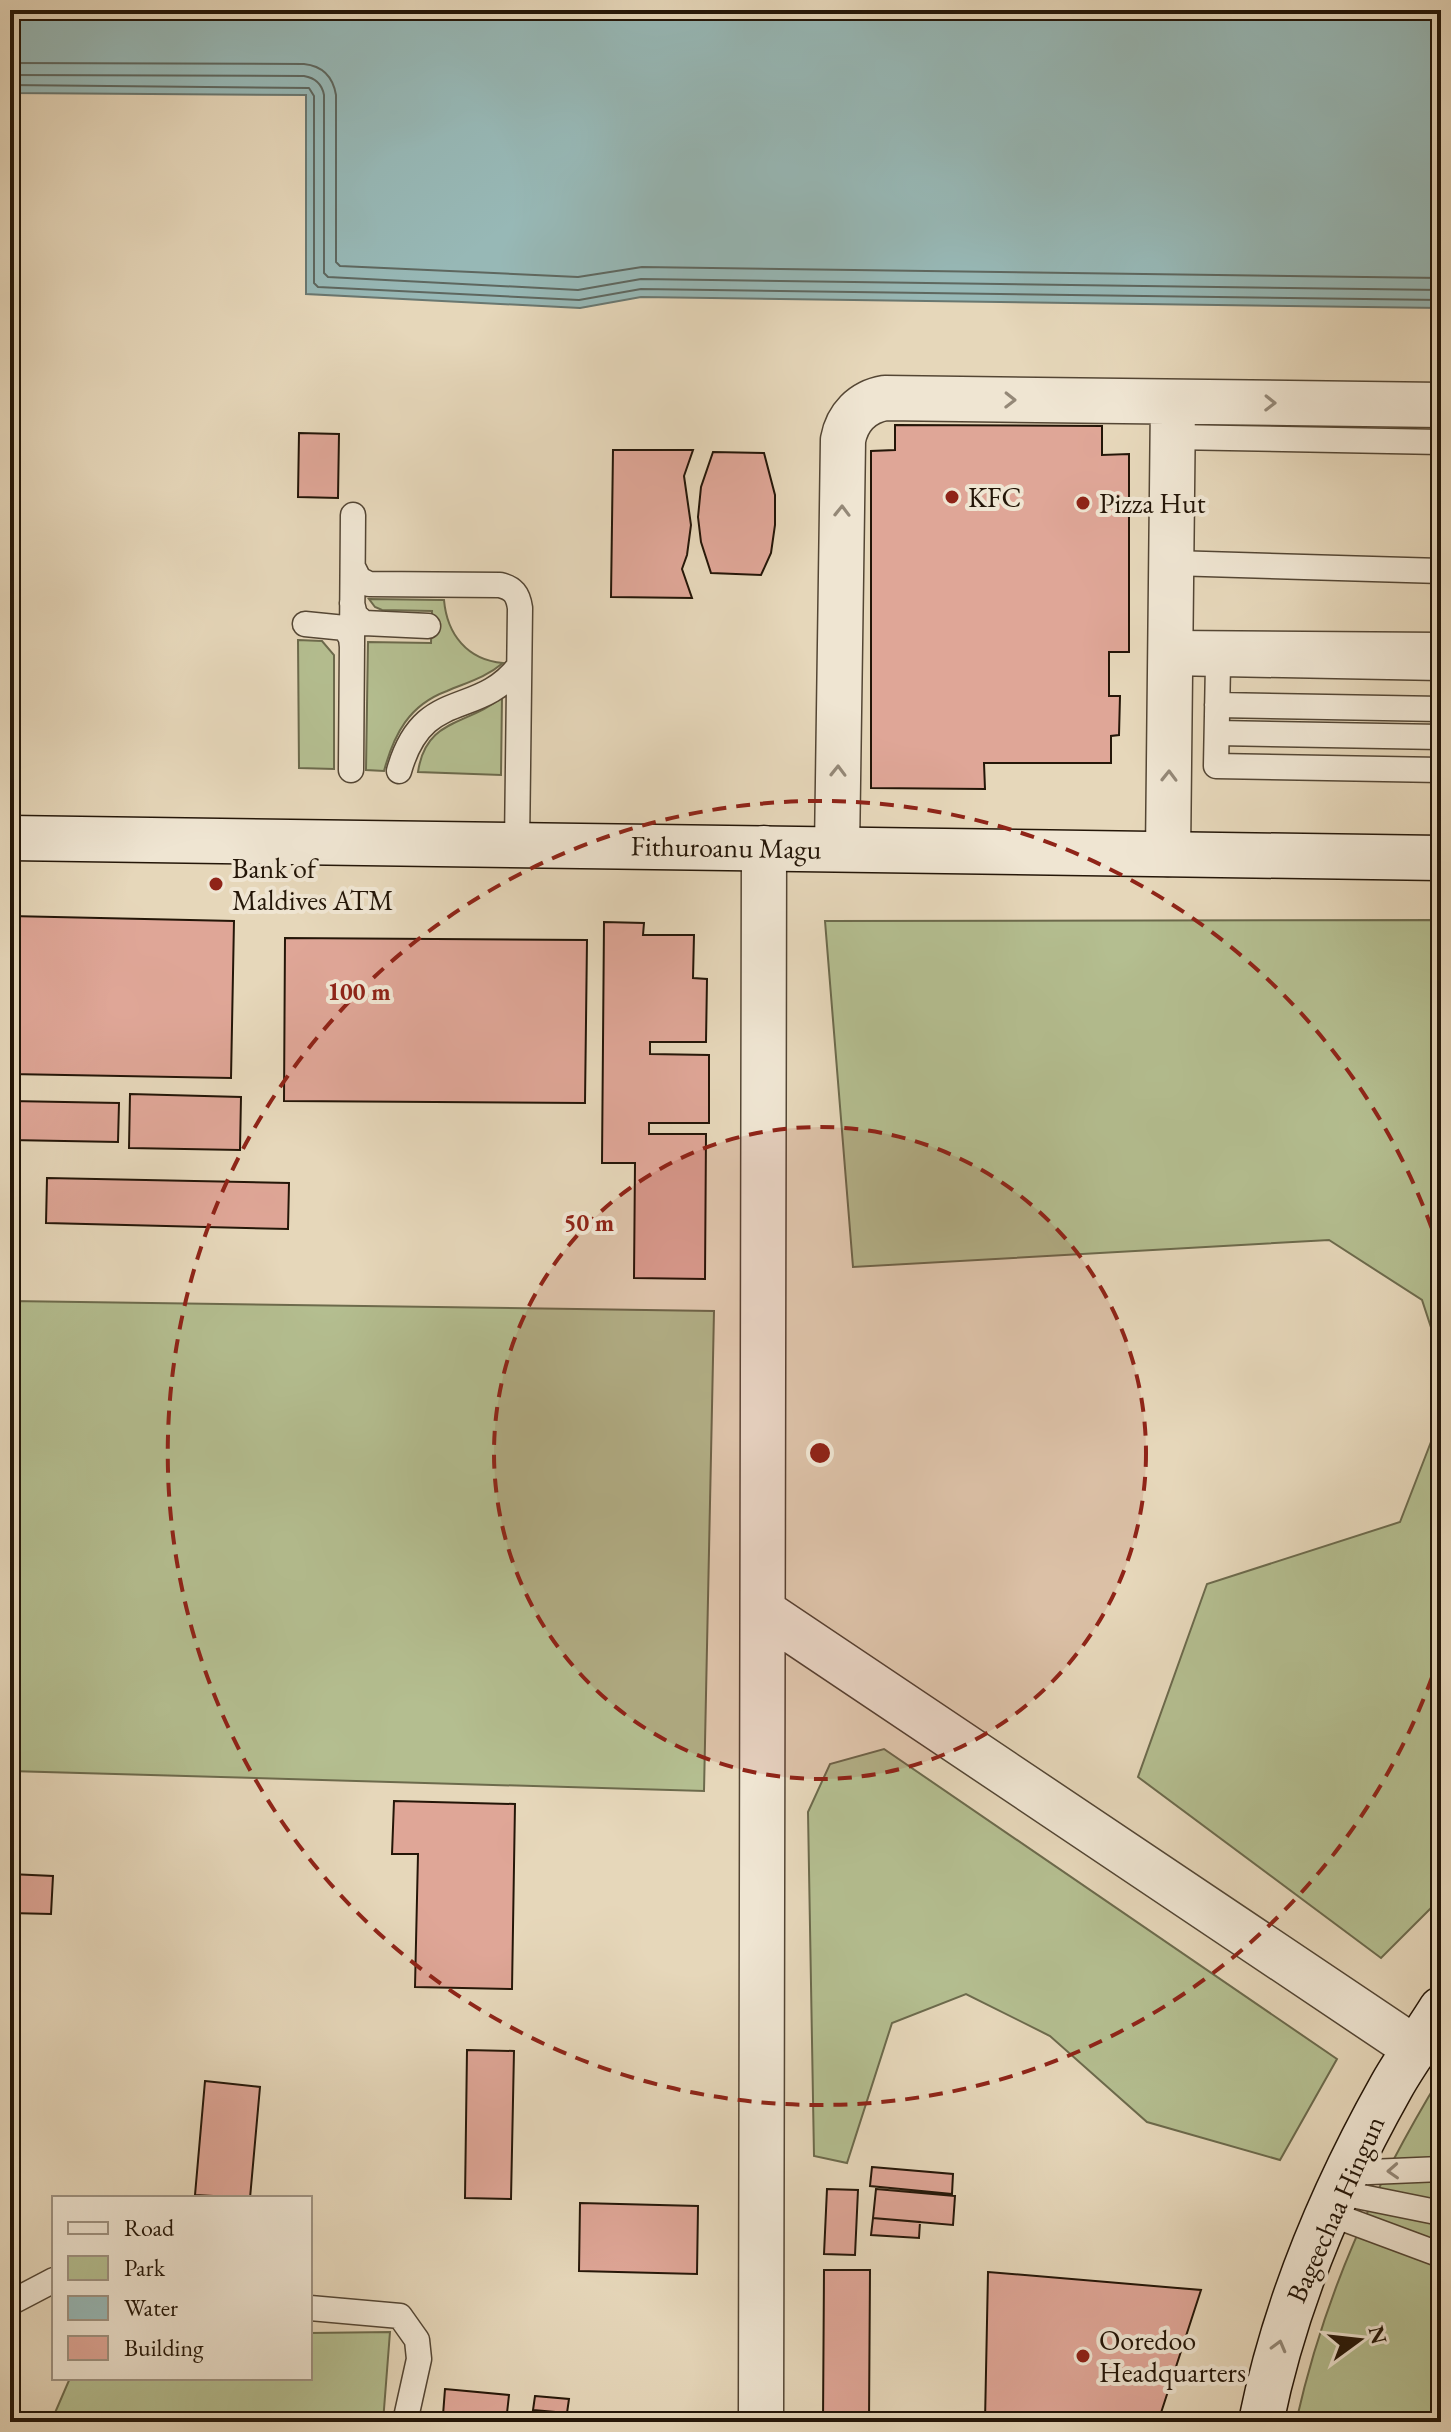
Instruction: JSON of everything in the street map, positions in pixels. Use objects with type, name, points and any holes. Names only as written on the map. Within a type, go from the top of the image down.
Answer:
[{"type":"street","points":[[837,849],[843,440],[851,418],[863,407],[885,398],[1173,420],[1441,405]]},
{"type":"street","points":[[1168,854],[1173,420]]},
{"type":"street","name":"Fithuroanu Magu","points":[[10,838],[1441,858]]},
{"type":"street","points":[[761,2422],[764,848]]},
{"type":"street","points":[[763,1611],[1416,2049]]},
{"type":"street","name":"Bageechaa Hingun","points":[[1261,2422],[1280,2338],[1305,2267],[1337,2193],[1393,2084],[1441,2009]]},
{"type":"lane","points":[[1173,420],[1441,442]]},
{"type":"lane","points":[[351,770],[353,515]]},
{"type":"lane","points":[[1172,563],[1441,571]]},
{"type":"lane","points":[[353,567],[359,579],[369,584],[500,585],[509,587],[517,596],[520,608],[517,845]]},
{"type":"lane","points":[[305,624],[428,626]]},
{"type":"lane","points":[[1171,653],[1441,645]]},
{"type":"lane","points":[[1171,653],[1218,664],[1441,668]]},
{"type":"lane","points":[[1218,664],[1216,766],[1441,770]]},
{"type":"lane","points":[[399,771],[411,737],[421,726],[455,704],[492,689],[519,666]]},
{"type":"lane","points":[[1217,705],[1441,709]]},
{"type":"lane","points":[[1217,733],[1441,737]]},
{"type":"lane","points":[[1337,2193],[1441,2169]]},
{"type":"lane","points":[[1337,2193],[1438,2212],[1431,2251],[1375,2230],[1337,2193]]},
{"type":"lane","points":[[1375,2230],[1387,2202]]},
{"type":"lane","points":[[10,2303],[52,2281]]},
{"type":"lane","points":[[312,2308],[400,2316],[417,2340],[419,2359],[405,2422]]},
{"type":"green space","points":[[369,599],[444,600],[449,624],[461,643],[479,657],[503,663],[483,676],[434,697],[413,713],[398,733],[384,771],[366,770],[368,642],[431,643],[432,611],[382,610]]},
{"type":"green space","points":[[298,640],[322,641],[334,655],[334,769],[299,768]]},
{"type":"green space","points":[[502,697],[501,775],[418,772],[423,754],[439,732]]},
{"type":"green space","points":[[1441,920],[1441,1358],[1422,1300],[1329,1240],[853,1267],[825,921]]},
{"type":"green space","points":[[10,1301],[714,1311],[704,1791],[10,1771]]},
{"type":"green space","points":[[1441,1416],[1441,1898],[1381,1958],[1138,1777],[1207,1584],[1400,1522]]},
{"type":"green space","points":[[884,1749],[1337,2059],[1280,2160],[1147,2122],[1050,2036],[966,1994],[892,2023],[847,2163],[814,2156],[808,1812],[830,1764]]},
{"type":"green space","points":[[1441,2076],[1441,2422],[1296,2422],[1321,2329],[1354,2243],[1394,2159]]},
{"type":"green space","points":[[390,2332],[383,2422],[51,2422],[69,2380],[312,2380],[312,2333]]},
{"type":"water","points":[[10,10],[1441,10],[1441,308],[641,297],[580,308],[306,294],[306,95],[10,93]]},
{"type":"building","points":[[895,425],[1102,426],[1102,455],[1129,454],[1129,652],[1109,652],[1109,696],[1120,696],[1119,735],[1111,736],[1111,763],[984,763],[985,789],[871,788],[871,451],[895,450]]},
{"type":"building","points":[[299,433],[339,434],[338,498],[298,497]]},
{"type":"building","points":[[613,450],[693,450],[684,476],[691,525],[682,569],[692,598],[611,597]]},
{"type":"building","points":[[713,452],[764,453],[775,495],[775,525],[771,553],[761,575],[711,573],[701,542],[698,517],[701,487]]},
{"type":"building","points":[[10,916],[234,921],[231,1078],[10,1074]]},
{"type":"building","points":[[604,922],[644,923],[643,935],[694,935],[693,978],[707,979],[706,1042],[650,1042],[650,1054],[709,1055],[709,1123],[649,1123],[649,1134],[706,1134],[705,1279],[634,1278],[635,1163],[602,1163]]},
{"type":"building","points":[[285,938],[587,940],[585,1103],[284,1101]]},
{"type":"building","points":[[130,1094],[241,1097],[240,1150],[129,1148]]},
{"type":"building","points":[[10,1101],[119,1103],[118,1142],[10,1140]]},
{"type":"building","points":[[47,1178],[289,1183],[288,1229],[46,1223]]},
{"type":"building","points":[[394,1801],[515,1804],[512,1989],[415,1987],[418,1854],[392,1854]]},
{"type":"building","points":[[10,1874],[53,1876],[51,1914],[10,1913]]},
{"type":"building","points":[[467,2050],[514,2051],[511,2199],[465,2198]]},
{"type":"building","points":[[205,2081],[260,2087],[250,2196],[195,2195]]},
{"type":"building","points":[[872,2167],[953,2174],[952,2194],[870,2186]]},
{"type":"building","points":[[827,2189],[858,2190],[855,2255],[824,2254]]},
{"type":"building","points":[[876,2189],[955,2196],[953,2225],[873,2218]]},
{"type":"building","points":[[580,2203],[698,2206],[697,2274],[579,2271]]},
{"type":"building","points":[[873,2218],[920,2222],[919,2238],[871,2235]]},
{"type":"building","points":[[824,2270],[870,2270],[869,2422],[823,2422]]},
{"type":"building","name":"Ooredoo Headquarters","points":[[988,2272],[1201,2290],[1158,2422],[985,2422]]},
{"type":"building","points":[[445,2389],[509,2395],[506,2422],[443,2415]]},
{"type":"building","points":[[535,2396],[569,2399],[567,2413],[533,2410]]},
{"type":"place","name":"KFC","points":[[952,497]]},
{"type":"place","name":"Pizza Hut","points":[[1083,503]]},
{"type":"place","name":"Bank of Maldives ATM","points":[[216,884]]},
{"type":"place","name":"Ooredoo Headquarters","points":[[1083,2356]]}]
